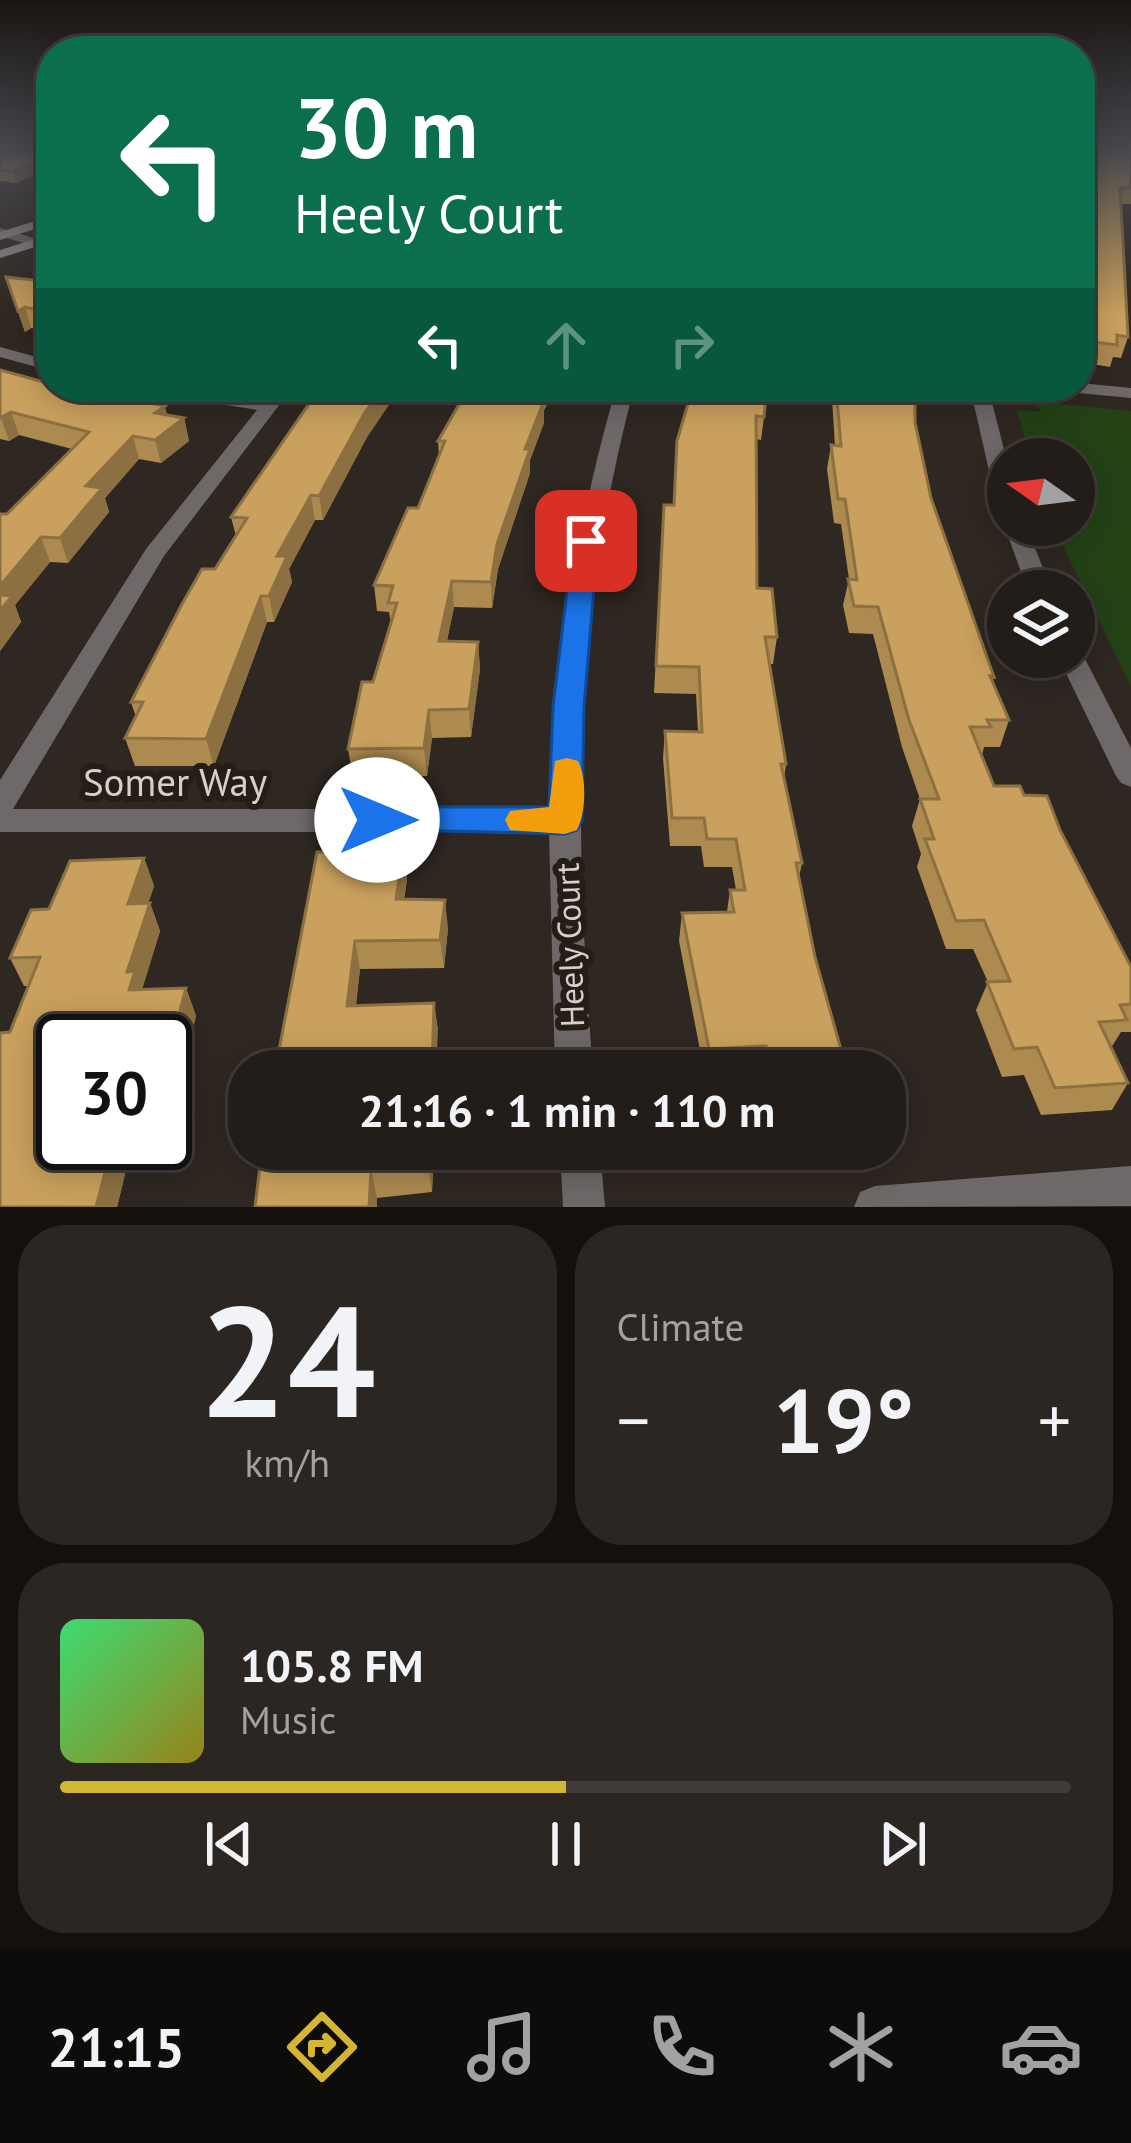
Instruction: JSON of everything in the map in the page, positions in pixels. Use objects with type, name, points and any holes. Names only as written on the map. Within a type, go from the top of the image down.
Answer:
[{"type":"main road","points":[[2,234],[36,224]]},
{"type":"main road","points":[[0,254],[36,249]]},
{"type":"street","points":[[2,234],[36,244]]},
{"type":"street","points":[[0,352],[36,362]]},
{"type":"street","points":[[1095,390],[1131,394]]},
{"type":"street","points":[[241,402],[266,406]]},
{"type":"street","points":[[0,805],[154,554],[270,402]]},
{"type":"street","name":"Heely Court","points":[[573,1050],[565,820],[575,616],[605,451],[620,402]]},
{"type":"street","points":[[983,402],[991,438]]},
{"type":"street","points":[[1082,678],[1131,776]]},
{"type":"street","name":"Somer Way","points":[[0,820],[565,820]]},
{"type":"street","points":[[581,1170],[584,1207]]},
{"type":"street","points":[[875,1207],[1131,1186]]},
{"type":"green space","points":[[1040,402],[1131,411],[1131,687],[1095,612],[1095,570],[1075,570],[1063,546],[1095,546],[1095,438],[1025,438],[1017,411],[1042,411],[1034,406]]},
{"type":"building","points":[[1095,203],[1121,203],[1128,337],[1117,335],[1117,345],[1095,342]]},
{"type":"building","points":[[6,277],[36,280],[36,310],[18,311]]},
{"type":"building","points":[[0,370],[36,380],[36,402],[144,402],[165,406],[155,413],[184,418],[155,440],[133,436],[86,486],[102,488],[60,538],[41,537],[0,586],[0,514],[7,514],[89,432],[11,412],[0,418]]},
{"type":"building","points":[[310,402],[372,402],[319,496],[311,495],[277,556],[287,556],[269,596],[261,596],[206,739],[125,738],[143,702],[131,702],[181,606],[202,569],[215,569],[247,518],[231,517]]},
{"type":"building","points":[[460,402],[544,402],[497,544],[491,582],[452,581],[439,641],[478,642],[469,709],[429,710],[424,748],[348,749],[362,682],[373,682],[397,603],[388,603],[393,586],[374,585],[408,508],[418,508],[445,441],[438,441]]},
{"type":"building","points":[[689,402],[766,402],[764,417],[756,416],[757,588],[772,589],[777,637],[765,637],[786,764],[781,764],[815,957],[841,1050],[709,1049],[682,913],[734,912],[730,890],[745,890],[736,839],[707,839],[704,818],[672,818],[665,731],[702,732],[699,667],[656,666],[664,505],[674,505],[677,441]]},
{"type":"building","points":[[837,402],[915,402],[931,498],[987,657],[987,678],[1009,720],[987,720],[991,727],[970,727],[994,786],[1020,786],[1024,795],[1047,796],[1131,967],[1131,1004],[1120,1005],[1127,1020],[1099,1022],[1128,1083],[1055,1088],[1037,1047],[1014,1049],[987,982],[1010,981],[984,920],[956,921],[925,839],[934,839],[920,799],[939,799],[909,720],[878,607],[854,606],[848,579],[857,580],[831,445],[841,446]]},
{"type":"building","points":[[0,595],[12,596],[0,611]]},
{"type":"building","points":[[317,852],[403,852],[396,899],[445,900],[440,940],[355,941],[347,1006],[434,1003],[433,1050],[279,1050]]},
{"type":"building","points":[[144,858],[128,904],[150,903],[127,972],[135,971],[129,990],[186,988],[179,1014],[36,1014],[36,1170],[106,1170],[96,1207],[0,1207],[0,1033],[10,1032],[40,957],[10,958],[31,910],[49,909],[70,861]]},
{"type":"building","points":[[259,1170],[382,1170],[371,1171],[369,1207],[255,1207]]},
{"type":"slow traffic","points":[[522,820],[565,820],[567,770]]},
{"type":"route","points":[[377,820],[565,820],[568,707],[586,541]]}]
